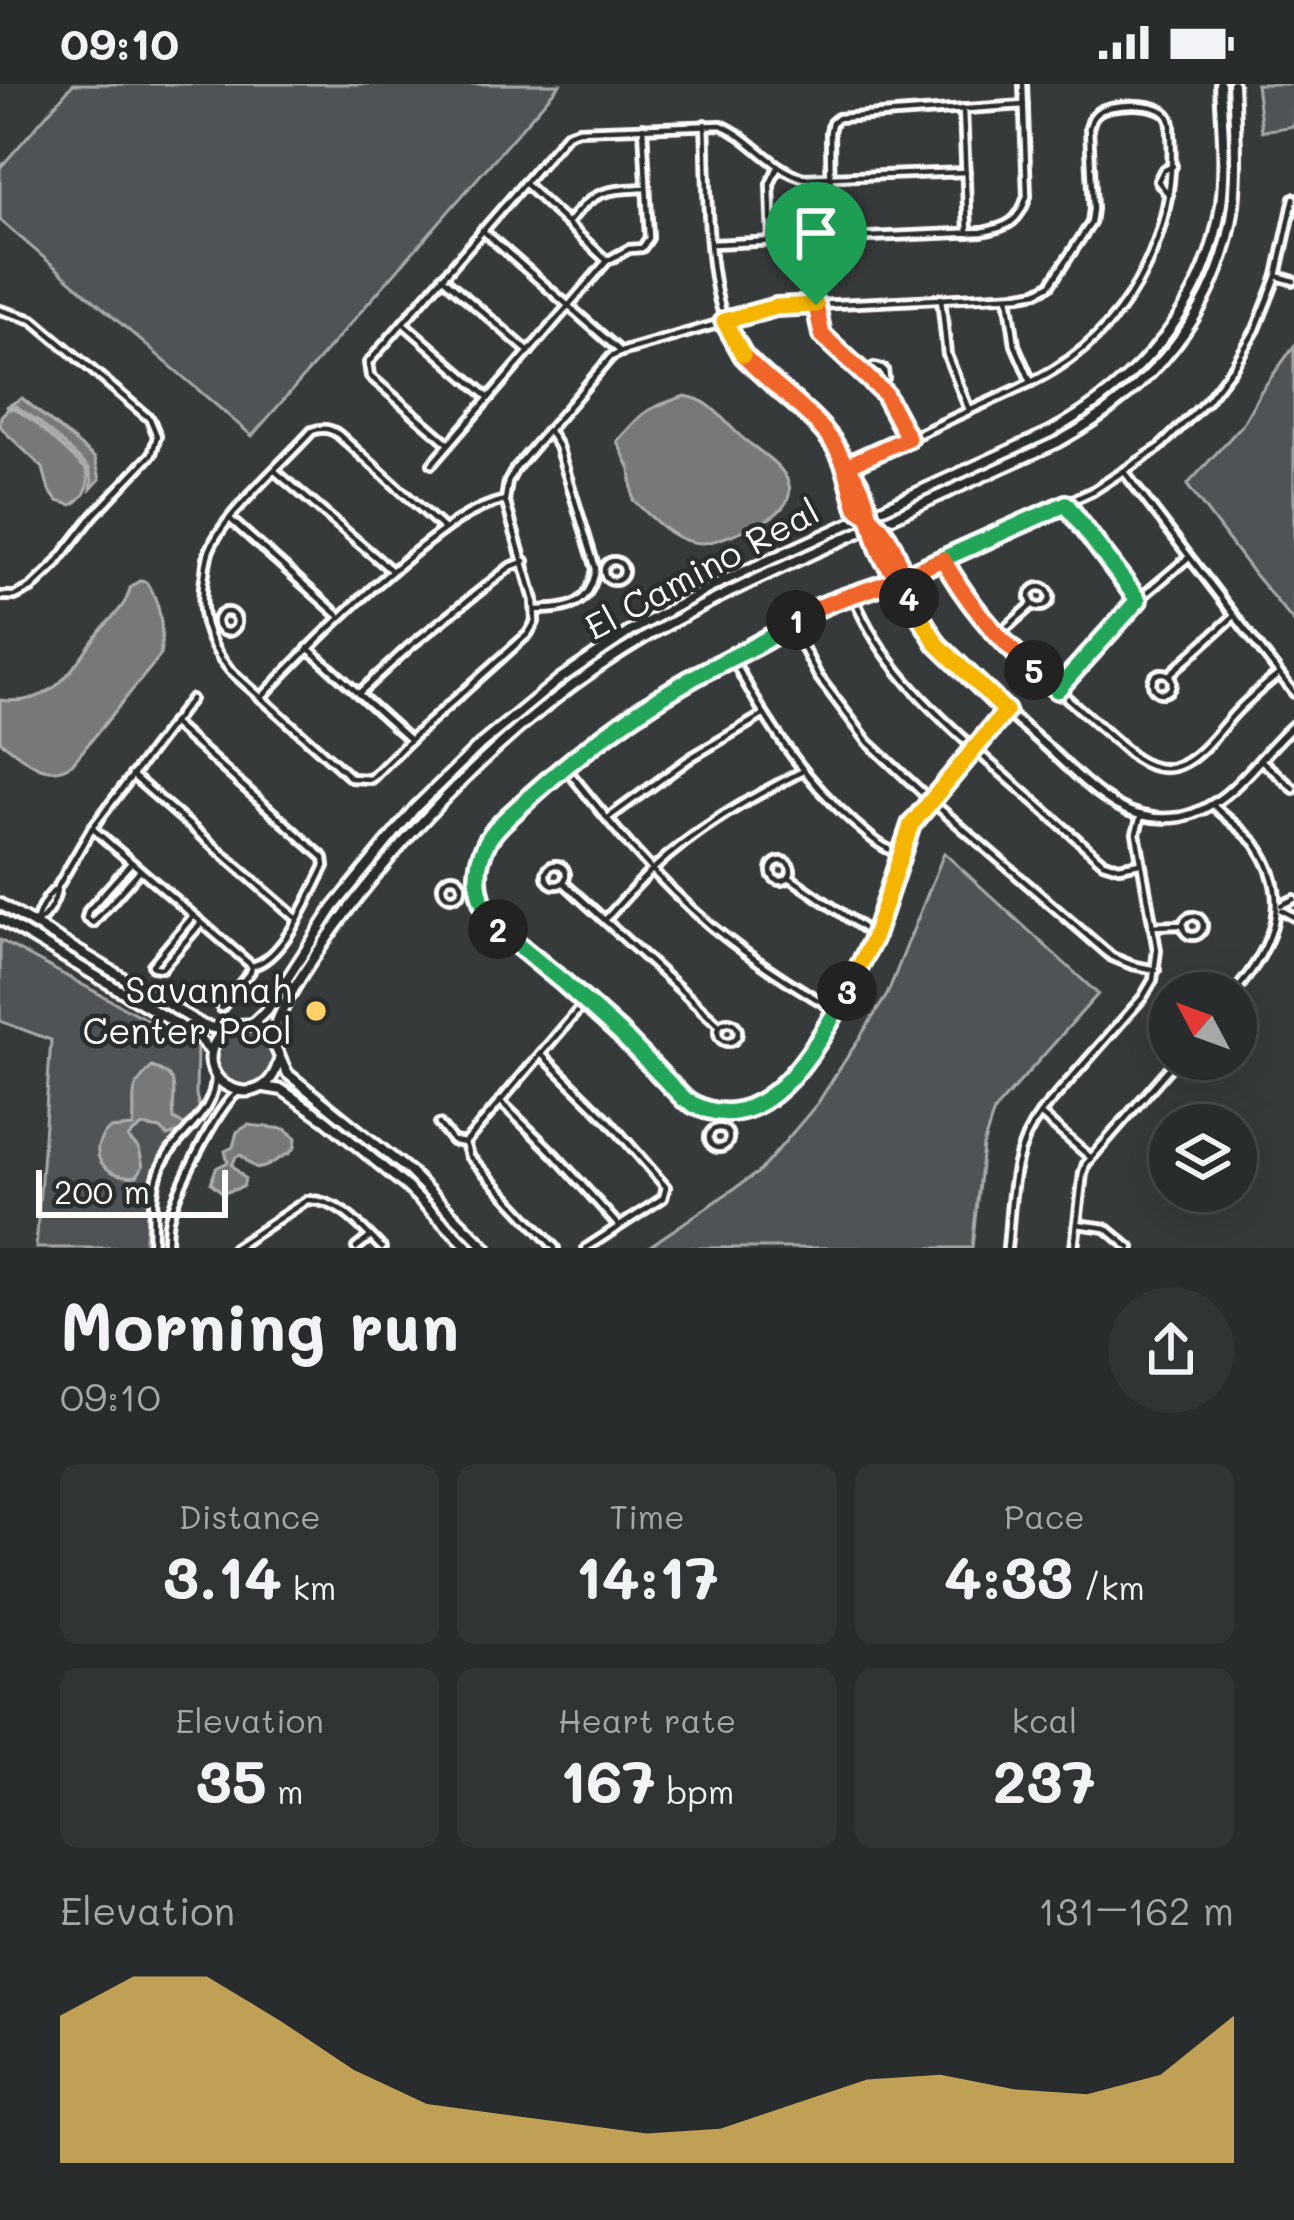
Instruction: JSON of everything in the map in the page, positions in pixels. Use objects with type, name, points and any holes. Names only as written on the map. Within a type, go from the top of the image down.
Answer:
[{"type":"main road","name":"El Camino Real","points":[[251,1025],[267,1010],[333,908],[415,808],[481,744],[595,654],[674,606],[1050,432],[1112,393],[1150,356],[1184,308],[1213,240],[1223,172],[1220,84]]},
{"type":"main road","name":"El Camino Real","points":[[272,1037],[277,1019],[344,916],[425,817],[492,750],[569,688],[684,615],[1038,451],[1090,424],[1139,387],[1188,327],[1209,288],[1229,228],[1237,148],[1233,84]]},
{"type":"main road","points":[[868,514],[874,525]]},
{"type":"main road","points":[[0,904],[204,1026],[225,1030]]},
{"type":"main road","points":[[0,919],[197,1036],[212,1052]]},
{"type":"main road","points":[[28,936],[35,925]]},
{"type":"main road","points":[[302,953],[314,960]]},
{"type":"main road","points":[[279,1060],[263,1087],[238,1091],[215,1075],[212,1052],[225,1030],[242,1024],[272,1037],[288,1074],[409,1171],[487,1248]]},
{"type":"main road","points":[[263,1087],[283,1090],[326,1120],[469,1248]]},
{"type":"main road","points":[[326,1120],[334,1109]]},
{"type":"street","points":[[712,244],[968,233],[1007,227],[1025,203],[1028,185],[1022,84]]},
{"type":"street","points":[[831,240],[830,132],[838,118],[1024,105]]},
{"type":"street","points":[[444,529],[328,429],[312,431],[230,519],[209,550],[201,604],[207,635],[224,663],[351,778],[371,779],[528,634],[535,610],[505,500],[508,482],[610,358],[776,307],[1037,292],[1050,285],[1091,223],[1090,128],[1096,114],[1120,106],[1160,109],[1169,117],[1173,166],[1154,253],[1120,310],[1086,347],[1030,382],[846,466]]},
{"type":"street","points":[[963,109],[968,233]]},
{"type":"street","points":[[705,124],[712,244],[724,321],[748,360],[827,436],[846,466],[857,508],[868,514]]},
{"type":"street","points":[[449,444],[370,376],[368,363],[567,134],[722,124],[787,173],[804,178],[966,172]]},
{"type":"street","points":[[432,464],[607,261],[647,243],[643,127]]},
{"type":"street","points":[[1169,195],[1158,181],[1173,166]]},
{"type":"street","points":[[772,242],[770,184],[778,167]]},
{"type":"street","points":[[524,183],[607,261]]},
{"type":"street","points":[[568,223],[601,192],[646,188]]},
{"type":"street","points":[[1006,711],[911,825],[874,936],[836,1011],[775,1094],[752,1108],[720,1112],[684,1099],[585,1002],[497,928],[483,907],[478,885],[482,855],[492,835],[565,767],[649,706],[820,606],[900,578],[1066,504],[1125,473],[1173,436],[1219,385],[1256,329],[1277,276],[1294,198]]},
{"type":"street","points":[[482,230],[621,352]]},
{"type":"street","points":[[1277,276],[1294,281]]},
{"type":"street","points":[[442,277],[530,353]]},
{"type":"street","points":[[1007,295],[1015,345],[1030,382]]},
{"type":"street","points":[[941,298],[947,355],[969,410]]},
{"type":"street","points":[[816,305],[822,335],[890,400],[908,438]]},
{"type":"street","points":[[0,310],[33,320],[151,419],[157,436],[152,454],[43,577],[15,596],[0,596]]},
{"type":"street","points":[[403,322],[490,398]]},
{"type":"street","points":[[864,374],[882,368],[885,378],[878,387]]},
{"type":"street","points":[[535,610],[576,604],[600,570],[558,446],[548,430]]},
{"type":"street","points":[[275,471],[392,571]]},
{"type":"street","points":[[1125,473],[1294,693]]},
{"type":"street","points":[[261,698],[339,616],[392,571],[468,513],[505,500]]},
{"type":"street","points":[[1066,504],[1138,600]]},
{"type":"street","points":[[230,519],[339,616]]},
{"type":"street","points":[[874,525],[887,534],[900,565],[900,578],[937,644],[1109,801],[1141,816],[1180,817],[1213,805],[1294,725]]},
{"type":"street","points":[[1057,690],[1138,600],[1189,557]]},
{"type":"street","points":[[943,559],[963,594],[997,636],[1141,762],[1164,769],[1192,760],[1247,700],[1279,674]]},
{"type":"street","points":[[358,694],[493,580],[525,561]]},
{"type":"street","points":[[853,595],[904,681],[940,719],[1102,862],[1119,867],[1141,863]]},
{"type":"street","points":[[997,636],[1033,604]]},
{"type":"street","points":[[1169,675],[1234,616]]},
{"type":"street","points":[[205,623],[217,622]]},
{"type":"street","points":[[790,624],[842,711],[881,755],[1112,957],[1156,970]]},
{"type":"street","points":[[308,648],[410,740]]},
{"type":"street","points":[[732,657],[763,715],[803,771],[878,844],[901,854]]},
{"type":"street","points":[[35,925],[92,828],[191,699]]},
{"type":"street","points":[[607,819],[692,757],[763,715]]},
{"type":"street","points":[[172,723],[324,858],[325,866],[271,957],[252,966]]},
{"type":"street","points":[[1260,759],[1294,789]]},
{"type":"street","points":[[565,767],[652,870],[708,923],[793,986],[836,1011]]},
{"type":"street","points":[[605,920],[652,870],[731,811],[803,771]]},
{"type":"street","points":[[132,775],[296,919]]},
{"type":"street","points":[[1213,805],[1249,836],[1276,877],[1281,907],[1275,937],[1251,972]]},
{"type":"street","points":[[1007,1248],[1016,1162],[1025,1135],[1143,997],[1156,970],[1157,950],[1136,833],[1141,816]]},
{"type":"street","points":[[92,828],[252,966]]},
{"type":"street","points":[[132,862],[88,911],[89,921],[93,923],[140,870]]},
{"type":"street","points":[[789,878],[874,936]]},
{"type":"street","points":[[563,882],[720,1026]]},
{"type":"street","points":[[462,887],[478,885]]},
{"type":"street","points":[[1281,907],[1294,899]]},
{"type":"street","points":[[1281,907],[1294,917]]},
{"type":"street","points":[[194,916],[153,967],[162,968],[201,922]]},
{"type":"street","points":[[1152,926],[1184,925]]},
{"type":"street","points":[[221,1008],[252,966]]},
{"type":"street","points":[[465,1143],[585,1002]]},
{"type":"street","points":[[541,1054],[610,1121],[666,1187],[663,1198],[586,1248]]},
{"type":"street","points":[[152,1248],[159,1172],[214,1095],[215,1075]]},
{"type":"street","points":[[1074,1248],[1083,1173],[1091,1157],[1159,1080]]},
{"type":"street","points":[[166,1248],[168,1222],[182,1186],[215,1118],[238,1091]]},
{"type":"street","points":[[500,1101],[619,1226]]},
{"type":"street","points":[[719,1127],[720,1112]]},
{"type":"street","points":[[1040,1114],[1091,1157]]},
{"type":"street","points":[[439,1124],[453,1141],[465,1143]]},
{"type":"street","points":[[465,1143],[469,1156],[555,1248]]},
{"type":"street","points":[[234,1248],[308,1200],[321,1199],[333,1203],[382,1248]]},
{"type":"street","points":[[1077,1224],[1106,1228],[1130,1248]]},
{"type":"street","points":[[356,1248],[370,1237]]},
{"type":"shaded area","points":[[73,84],[560,84],[252,436],[0,220],[0,168]]},
{"type":"shaded area","points":[[1256,84],[1294,84],[1294,126],[1262,131]]},
{"type":"shaded area","points":[[1294,346],[1294,622],[1187,485],[1242,425]]},
{"type":"shaded area","points":[[685,396],[708,405],[781,470],[789,494],[773,516],[718,540],[692,542],[665,529],[633,500],[630,469],[617,441],[646,412]]},
{"type":"shaded area","points":[[22,398],[95,458],[100,479],[91,489],[89,468],[38,421],[15,406],[6,407]]},
{"type":"shaded area","points":[[14,408],[87,470],[86,490],[72,505],[57,501],[43,468],[0,425],[1,416]]},
{"type":"shaded area","points":[[139,581],[146,582],[159,608],[160,656],[72,764],[43,769],[0,741],[0,700],[34,698],[58,684]]},
{"type":"shaded area","points":[[944,853],[1098,994],[994,1111],[983,1146],[972,1248],[647,1248],[760,1171],[817,1104],[887,995]]},
{"type":"shaded area","points":[[0,940],[197,1047],[196,1095],[201,1113],[160,1156],[150,1188],[144,1248],[36,1248],[51,1040],[0,1021]]},
{"type":"shaded area","points":[[241,1029],[262,1034],[272,1044],[274,1057],[269,1071],[247,1088],[233,1086],[220,1073],[216,1059],[223,1041]]},
{"type":"shaded area","points":[[152,1067],[169,1076],[174,1119],[186,1126],[167,1136],[161,1129],[142,1126],[128,1138],[139,1149],[143,1166],[137,1176],[116,1174],[98,1155],[101,1138],[109,1129],[133,1127],[135,1089]]},
{"type":"shaded area","points":[[248,1125],[285,1129],[296,1138],[295,1147],[260,1168],[241,1155],[236,1157],[232,1165],[245,1179],[243,1187],[223,1193],[211,1183],[216,1168],[228,1162],[225,1151],[233,1147],[237,1132]]},
{"type":"place","name":"Savannah Center Pool","points":[[316,1011]]},
{"type":"route","points":[[816,305],[776,307],[724,321],[756,369],[835,445],[857,508],[868,514],[887,534],[900,565],[900,578],[943,559],[972,608],[1057,690],[1138,600],[1066,504],[900,578],[937,644],[1006,711],[911,825],[864,959],[798,1067],[765,1102],[737,1112],[720,1112],[684,1099],[622,1035],[497,928],[479,894],[479,868],[486,844],[502,824],[609,733],[809,611],[900,578],[891,571],[876,539],[868,514],[869,502],[846,466],[908,438],[884,393],[822,335],[816,305]]}]
